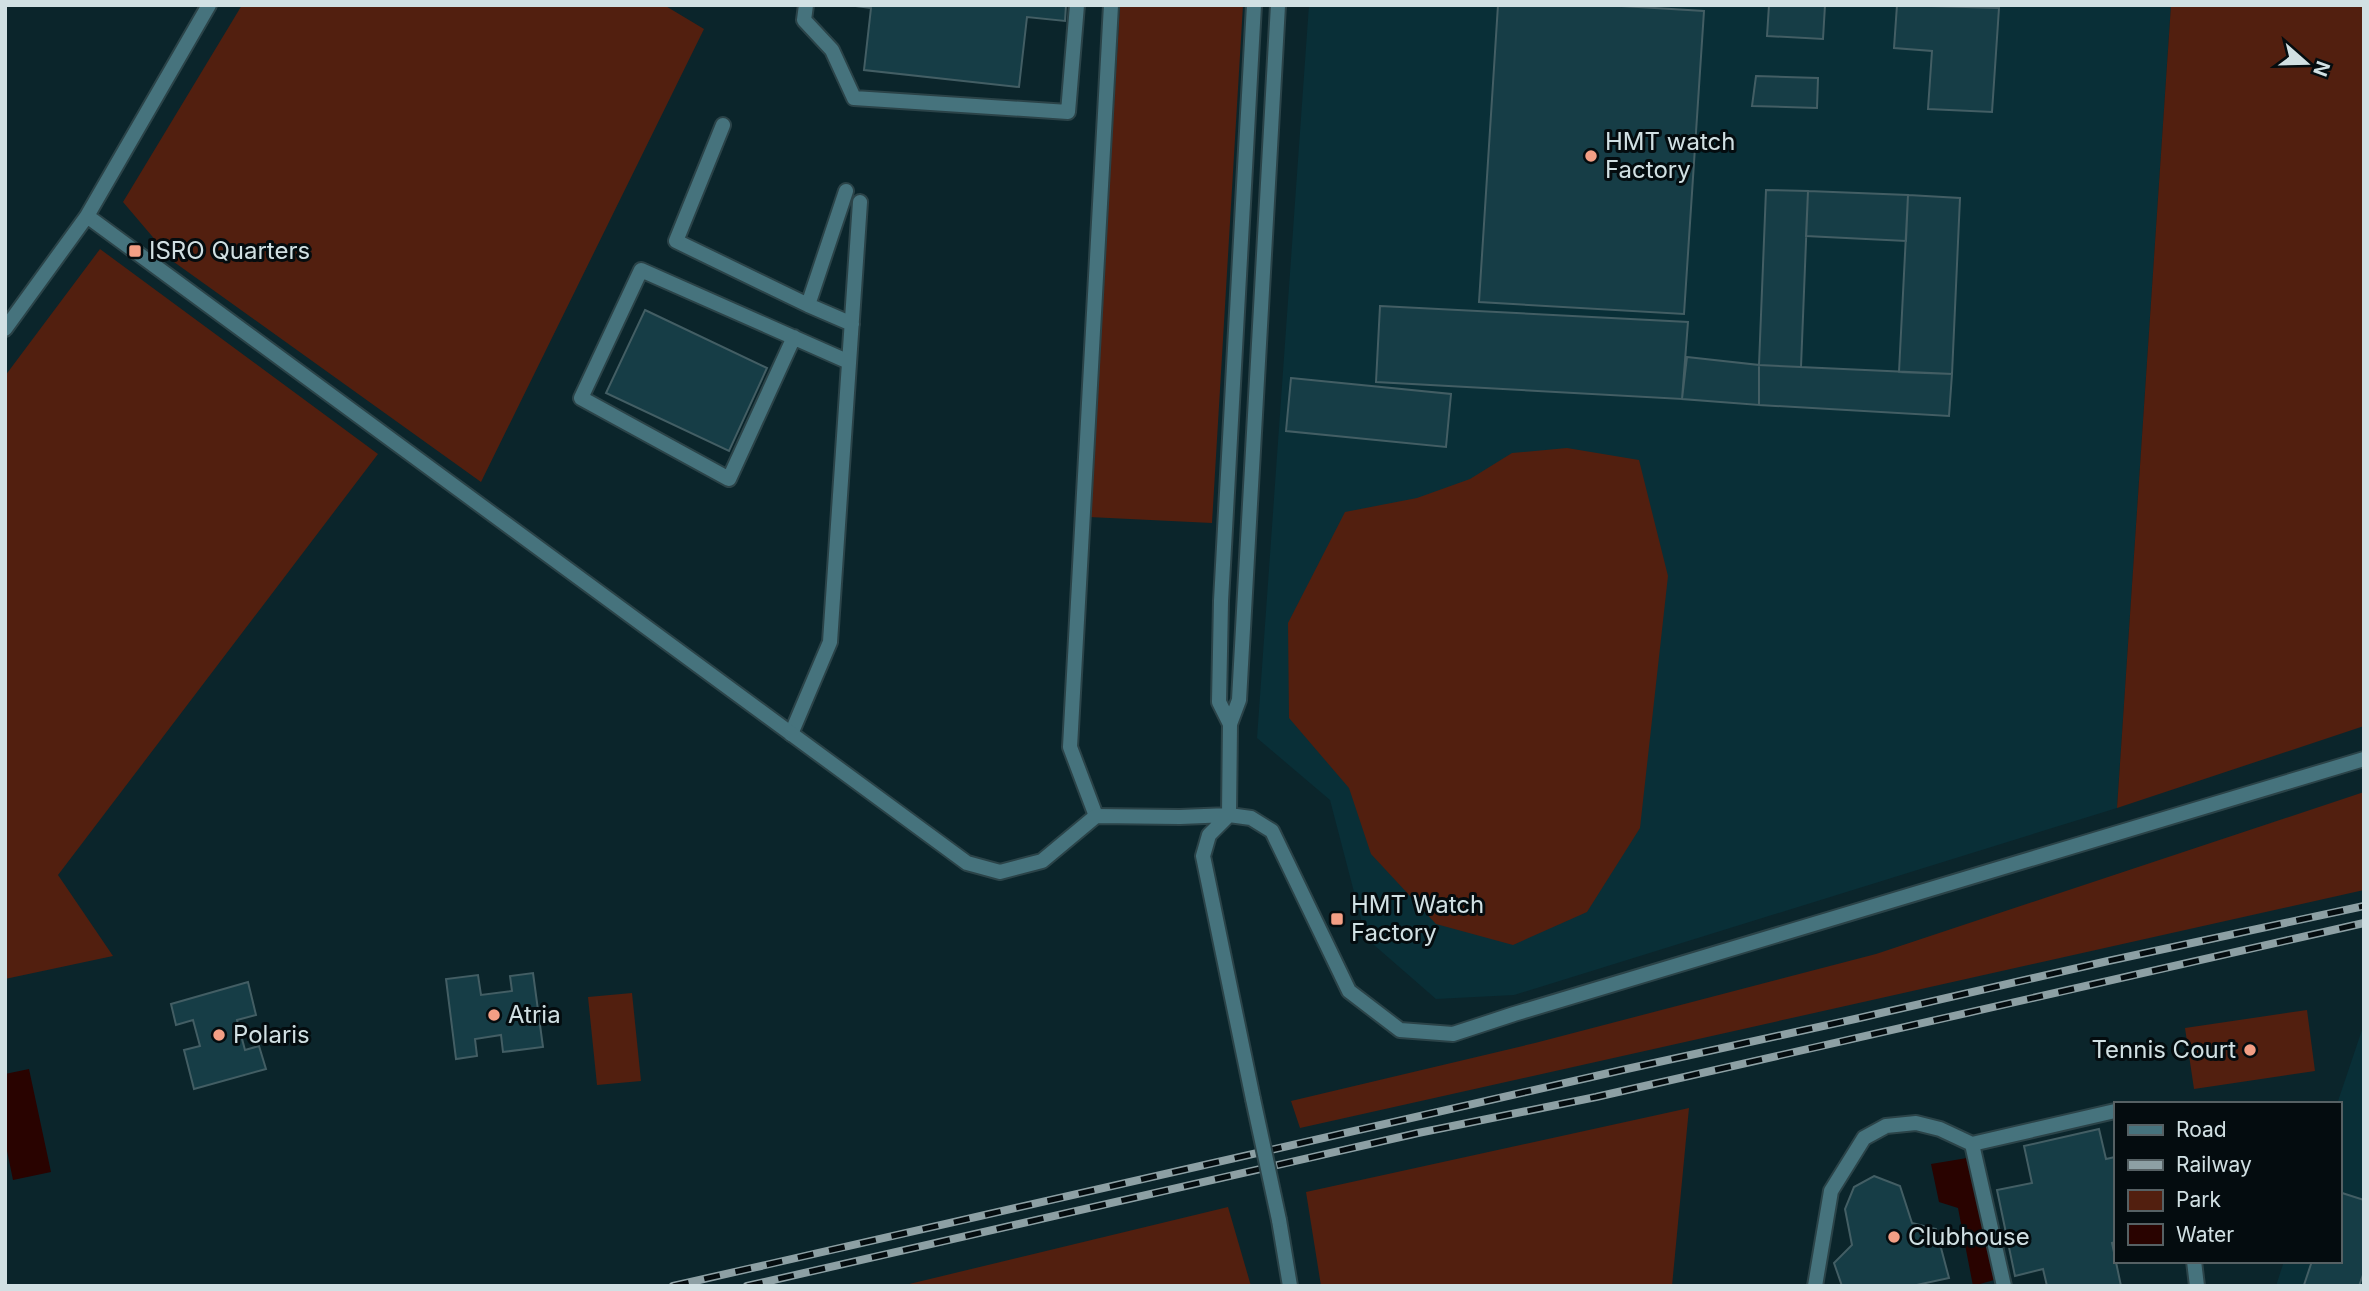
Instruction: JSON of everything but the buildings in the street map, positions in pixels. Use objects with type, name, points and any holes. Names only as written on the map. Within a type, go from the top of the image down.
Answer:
[{"type":"street","points":[[5,329],[87,216],[209,5]]},
{"type":"street","points":[[806,5],[804,20],[832,50],[854,98],[1068,112],[1077,5]]},
{"type":"street","points":[[1096,816],[1070,747],[1111,5]]},
{"type":"street","points":[[1230,724],[1219,702],[1221,601],[1254,5]]},
{"type":"street","points":[[1278,5],[1239,700],[1230,724],[1229,815],[1209,835],[1203,856],[1279,1220],[1290,1286]]},
{"type":"street","points":[[723,125],[676,241],[852,324]]},
{"type":"street","points":[[808,305],[846,191]]},
{"type":"street","points":[[792,734],[830,642],[860,202]]},
{"type":"street","points":[[87,216],[967,863],[1000,872],[1042,861],[1096,816],[1229,815],[1251,818],[1272,831],[1349,991],[1400,1030],[1453,1034],[2364,759]]},
{"type":"street","points":[[794,337],[729,479],[581,398],[641,270],[794,337],[849,362]]},
{"type":"street","points":[[1815,1286],[1831,1191],[1864,1138],[1886,1126],[1916,1123],[1940,1129],[1972,1144],[2114,1111]]},
{"type":"street","points":[[1972,1144],[2004,1286]]},
{"type":"street","points":[[2194,1263],[2197,1286]]},
{"type":"shaded area","name":"HMT Watch Factory","points":[[1309,5],[2171,5],[2117,808],[1514,995],[1436,999],[1366,938],[1330,800],[1257,738]]},
{"type":"shaded area","points":[[2364,1024],[2364,1286],[2276,1286],[2283,1263],[2341,1263],[2341,1102],[2338,1102]]},
{"type":"green space","points":[[242,5],[664,5],[704,29],[481,482],[174,262],[123,202]]},
{"type":"green space","points":[[1120,5],[1243,5],[1212,523],[1089,517]]},
{"type":"green space","points":[[2171,5],[2364,5],[2364,726],[2117,808]]},
{"type":"green space","points":[[100,249],[378,454],[58,875],[113,956],[5,979],[5,376]]},
{"type":"green space","points":[[1567,448],[1639,460],[1668,576],[1640,828],[1587,912],[1513,945],[1436,924],[1371,854],[1349,788],[1289,718],[1288,623],[1345,512],[1417,498],[1470,479],[1512,453]]},
{"type":"green space","points":[[2364,792],[2364,890],[1300,1128],[1291,1101],[1535,1043],[1876,954]]},
{"type":"green space","points":[[632,993],[641,1081],[597,1085],[588,997]]},
{"type":"green space","name":"Tennis Court","points":[[2307,1010],[2315,1071],[2194,1089],[2185,1028]]},
{"type":"green space","points":[[1689,1108],[1672,1286],[1321,1286],[1306,1192]]},
{"type":"green space","points":[[1228,1207],[1251,1286],[901,1286]]},
{"type":"water","points":[[29,1069],[51,1172],[13,1180],[5,1141],[5,1074]]},
{"type":"water","points":[[1967,1158],[1994,1280],[1973,1286],[1958,1208],[1939,1202],[1931,1164]]},
{"type":"railway","points":[[673,1286],[1622,1070],[2364,906]]},
{"type":"railway","points":[[747,1286],[1418,1133],[1596,1097],[2364,923]]},
{"type":"place","name":"HMT watch Factory","points":[[1591,156]]},
{"type":"place","name":"ISRO Quarters","points":[[135,251]]},
{"type":"place","name":"HMT Watch Factory","points":[[1337,919]]},
{"type":"place","name":"Atria","points":[[494,1015]]},
{"type":"place","name":"Polaris","points":[[219,1035]]},
{"type":"place","name":"Tennis Court","points":[[2250,1050]]},
{"type":"place","name":"Clubhouse","points":[[1894,1237]]}]
